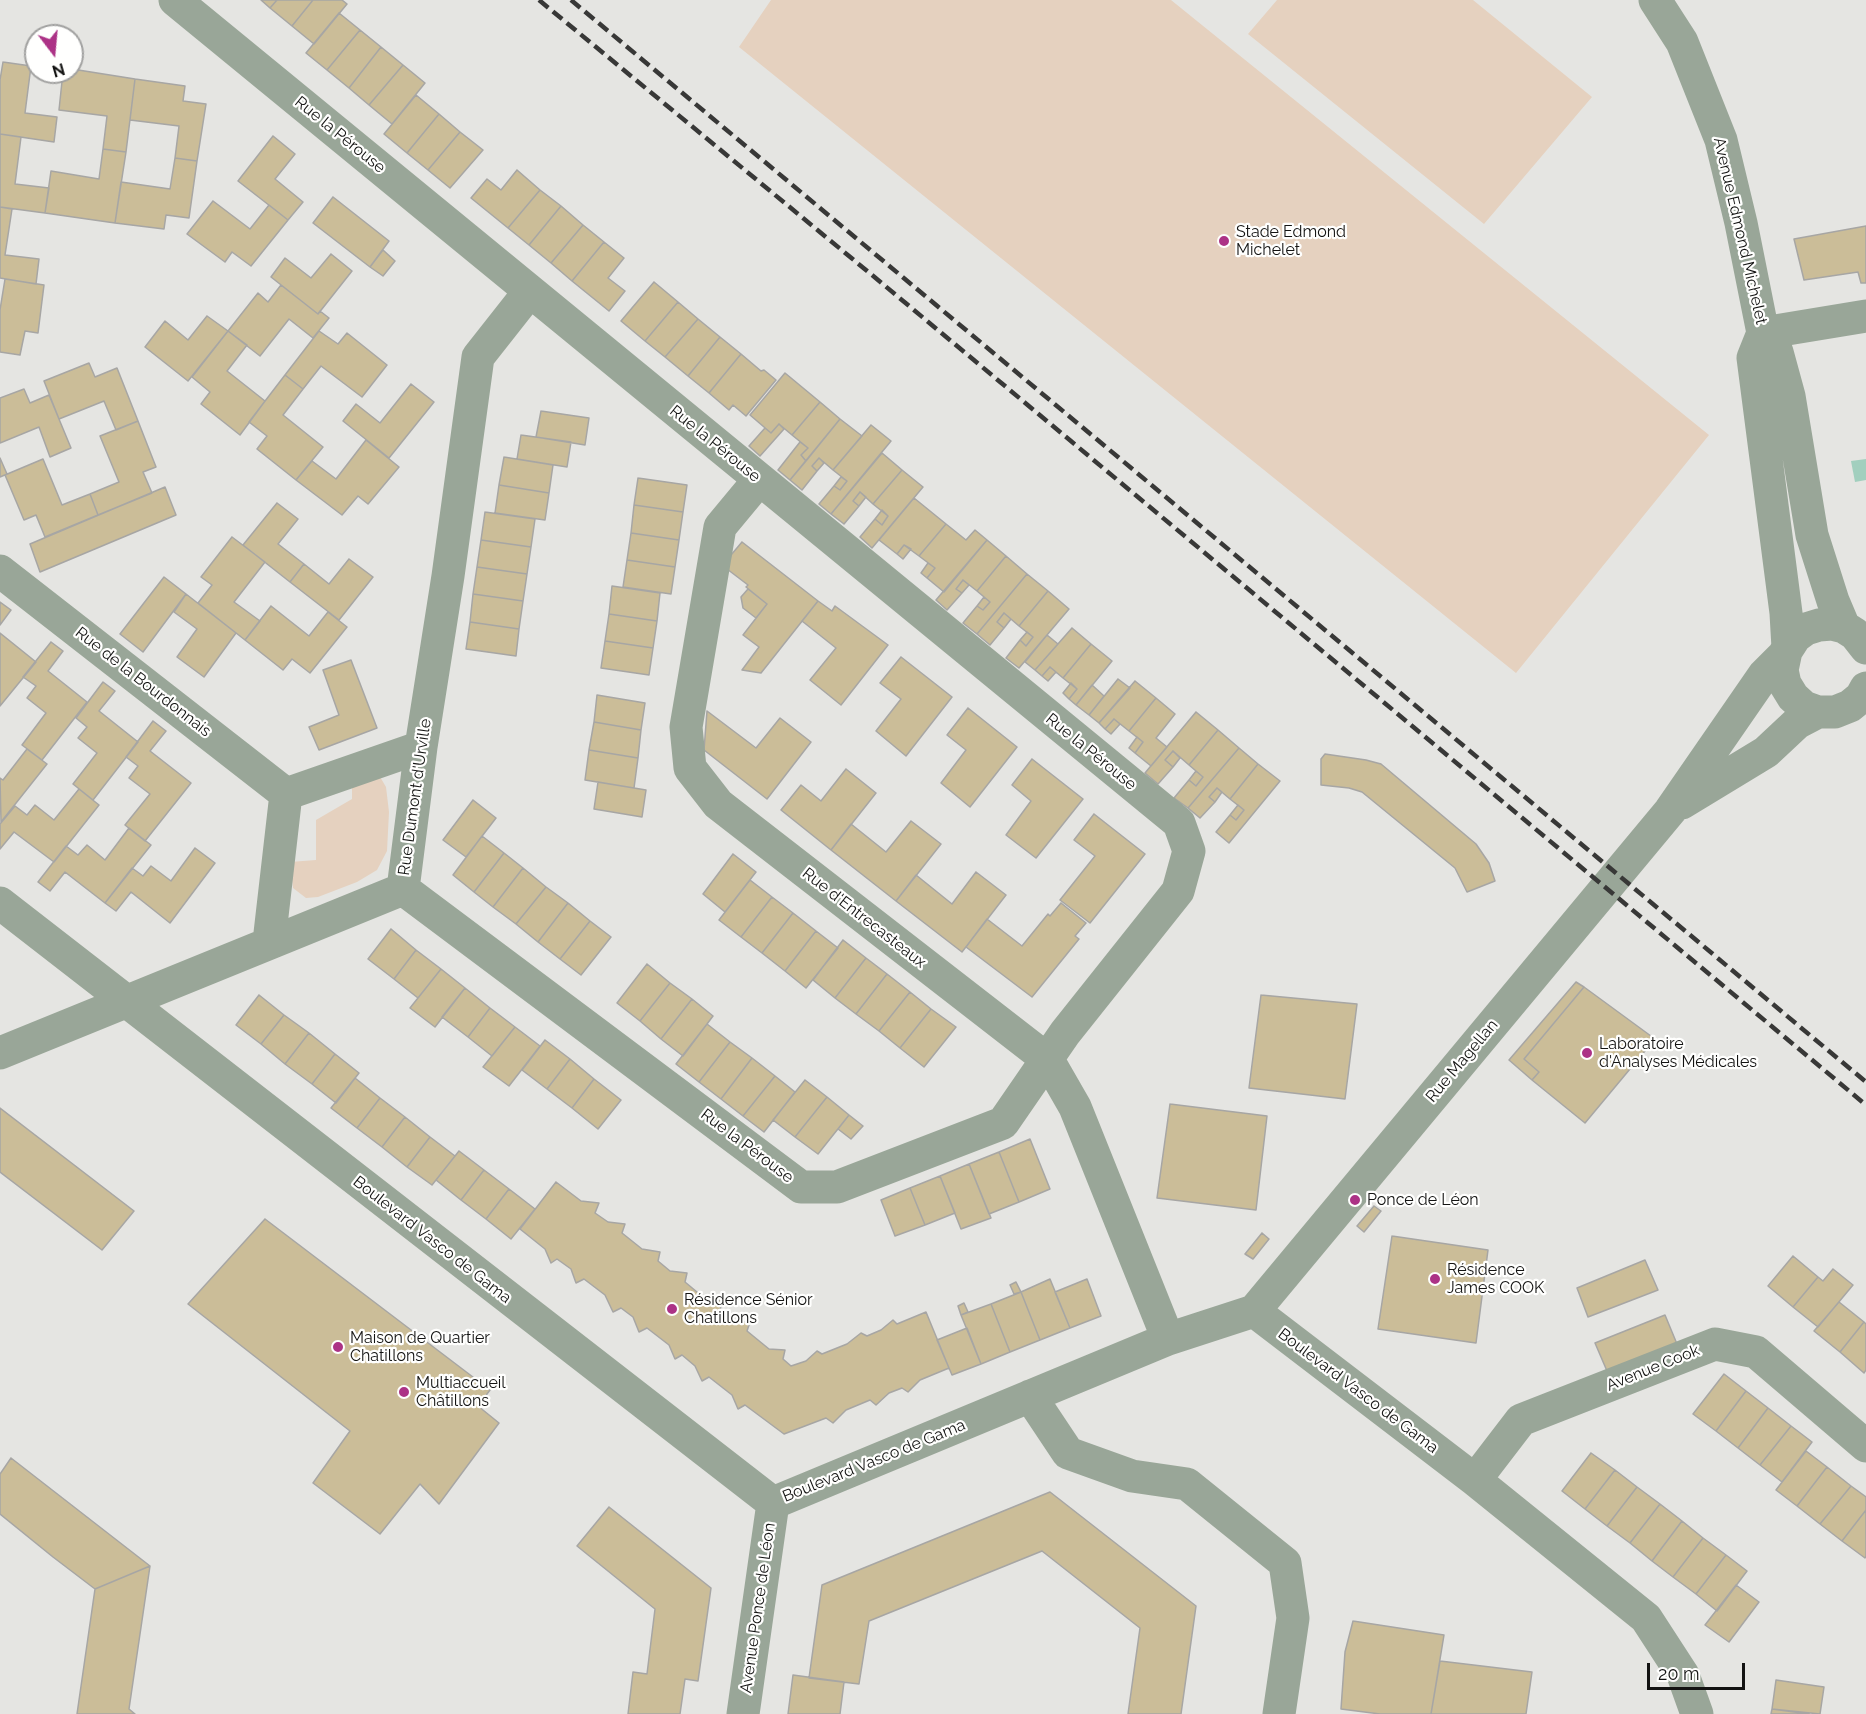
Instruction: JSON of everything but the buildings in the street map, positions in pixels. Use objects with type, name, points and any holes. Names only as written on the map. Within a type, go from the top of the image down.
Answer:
[{"type":"street","name":"Rue la Pérouse","points":[[174,0],[1179,823],[1189,851],[1178,891],[1065,1033],[1003,1123],[837,1187],[801,1187],[403,889]]},
{"type":"street","name":"Avenue Edmond Michelet","points":[[1654,0],[1682,42],[1721,140],[1741,223],[1763,333],[1777,351],[1786,385],[1812,535],[1833,601],[1855,638]]},
{"type":"street","name":"Rue Dumont d'Urville","points":[[0,1053],[403,889],[421,747],[478,357],[530,291]]},
{"type":"street","points":[[1763,333],[1866,315]]},
{"type":"street","name":"Avenue Edmond Michelet","points":[[1763,333],[1753,358],[1786,613],[1786,651],[1782,670],[1785,684],[1793,697],[1804,707],[1818,712]]},
{"type":"street","name":"Rue d'Entrecasteaux","points":[[759,480],[720,527],[686,727],[690,768],[718,804],[1048,1060],[1075,1107],[1167,1339]]},
{"type":"street","name":"Rue de la Bourdonnais","points":[[0,571],[286,794]]},
{"type":"street","name":"Rue Magellan","points":[[1254,1311],[1670,811],[1764,675],[1796,637],[1806,629],[1825,624],[1855,638]]},
{"type":"street","points":[[1818,712],[1835,712],[1861,701]]},
{"type":"street","name":"Rue Magellan","points":[[1670,811],[1766,752],[1797,723],[1818,712]]},
{"type":"street","points":[[269,942],[286,794],[421,747]]},
{"type":"street","name":"Boulevard Vasco de Gama","points":[[0,903],[773,1503],[1167,1339],[1254,1311],[1475,1480],[1646,1618],[1683,1675],[1698,1714]]},
{"type":"street","name":"Avenue Cook","points":[[1475,1480],[1521,1420],[1715,1344],[1756,1352],[1866,1446]]},
{"type":"street","points":[[1030,1396],[1068,1453],[1132,1476],[1186,1484],[1285,1563],[1293,1618],[1279,1714]]},
{"type":"street","name":"Avenue Ponce de Léon","points":[[743,1714],[773,1503]]},
{"type":"shaded area","name":"Stade Edmond Michelet","points":[[771,0],[1171,0],[1709,435],[1516,673],[739,47]]},
{"type":"shaded area","points":[[1277,0],[1473,0],[1592,97],[1484,224],[1248,34]]},
{"type":"shaded area","points":[[1866,459],[1866,480],[1855,482],[1851,461]]},
{"type":"shaded area","points":[[376,770],[386,787],[389,812],[387,851],[377,870],[357,882],[318,897],[306,898],[293,888],[290,862],[316,860],[316,820],[352,799],[352,780]]},
{"type":"railway","points":[[539,0],[1866,1105]]},
{"type":"railway","points":[[571,0],[1866,1082]]},
{"type":"place","name":"Stade Edmond Michelet","points":[[1224,241]]},
{"type":"place","name":"Laboratoire d'Analyses Médicales","points":[[1587,1053]]},
{"type":"place","name":"Ponce de Léon","points":[[1355,1200]]},
{"type":"place","name":"Résidence James COOK","points":[[1435,1279]]},
{"type":"place","name":"Résidence Sénior Chatillons","points":[[672,1309]]},
{"type":"place","name":"Maison de Quartier Chatillons","points":[[338,1347]]},
{"type":"place","name":"Multiaccueil Châtillons","points":[[404,1392]]}]
